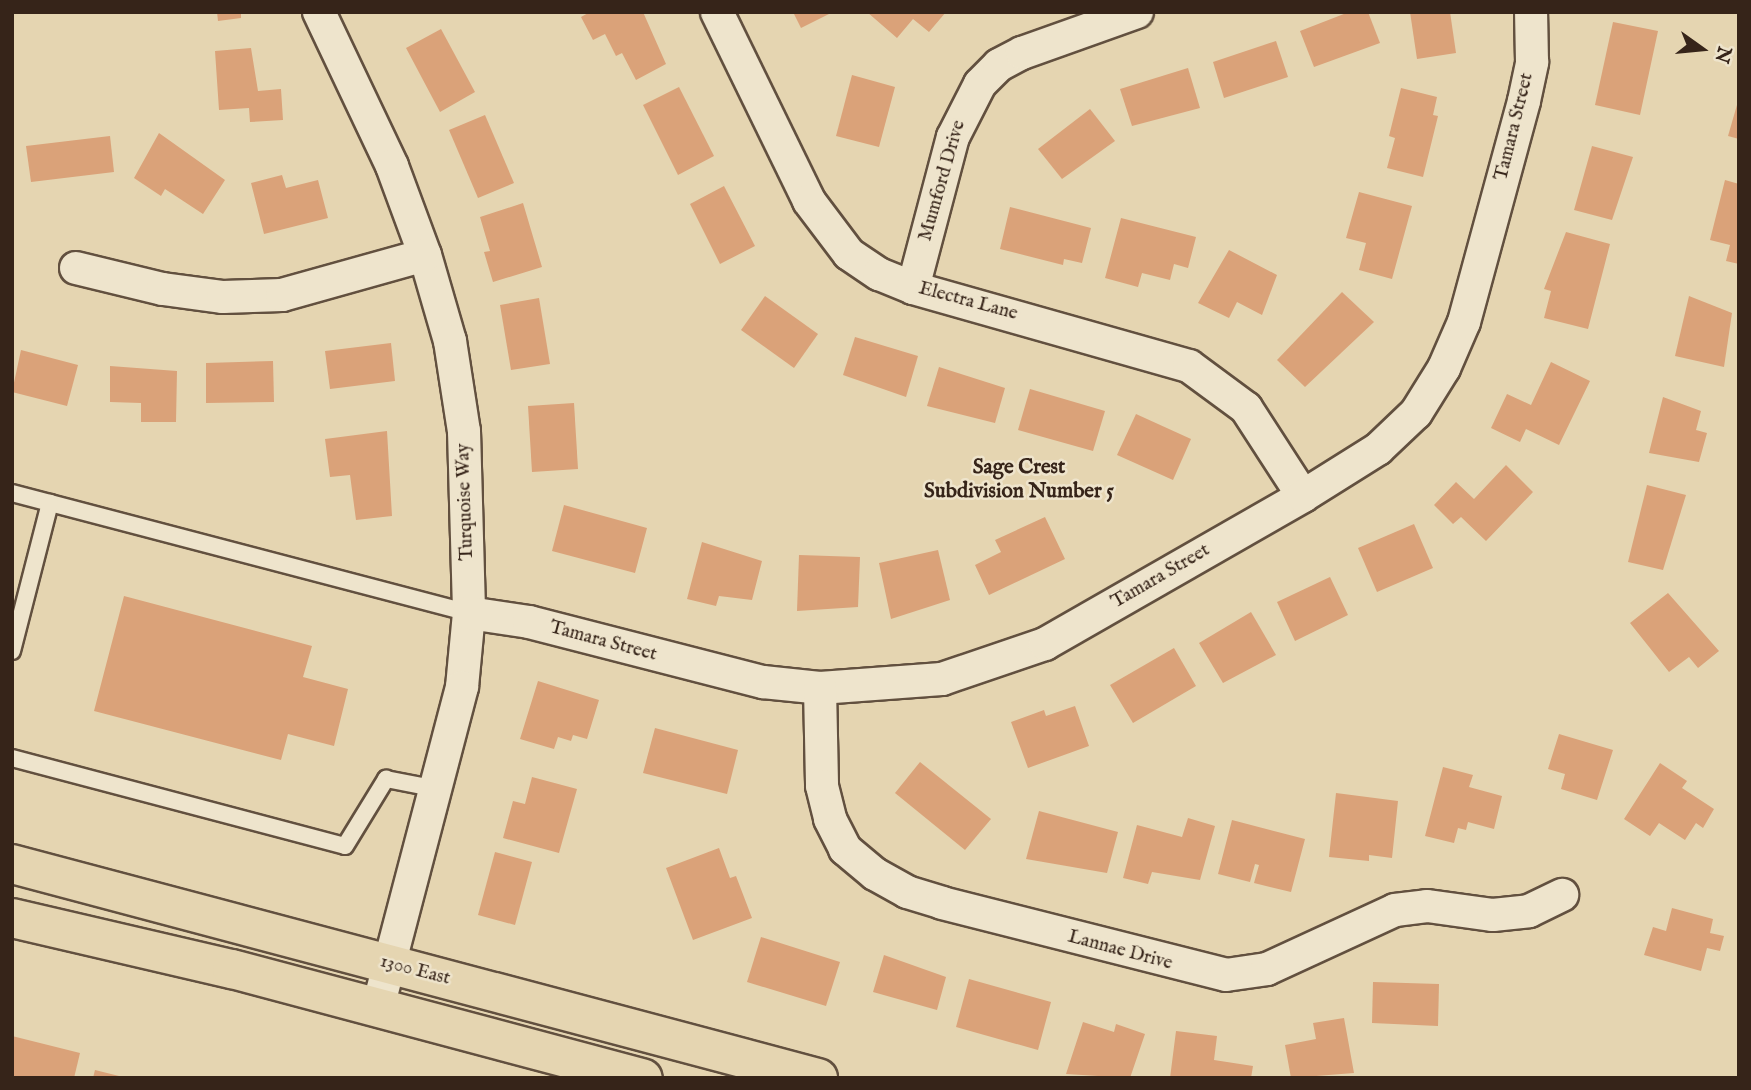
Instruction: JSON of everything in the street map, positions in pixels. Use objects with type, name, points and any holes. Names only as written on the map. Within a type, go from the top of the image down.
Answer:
[{"type":"main road","name":"1300 East","points":[[12,864],[818,1078]]},
{"type":"main road","points":[[12,918],[378,1008],[643,1078]]},
{"type":"street","name":"Turquoise Way","points":[[319,12],[392,166],[425,255],[450,341],[464,431],[468,613],[461,687],[438,789],[378,1008]]},
{"type":"street","name":"Electra Lane","points":[[717,12],[824,226],[849,254],[879,274],[913,288],[1189,366],[1247,408],[1303,496]]},
{"type":"street","name":"Mumford Drive","points":[[913,288],[953,137],[980,84],[999,65],[1022,53],[1137,12]]},
{"type":"street","name":"Tamara Street","points":[[468,613],[529,622],[764,682],[820,688],[930,680],[995,664],[1045,644],[1303,496],[1378,449],[1416,413],[1444,368],[1464,322],[1524,101],[1532,62],[1531,12]]},
{"type":"street","points":[[76,268],[163,289],[223,297],[282,295],[425,255]]},
{"type":"street","name":"Lannae Drive","points":[[820,688],[822,786],[830,819],[845,849],[874,874],[942,904],[1226,975],[1267,969],[1395,910],[1427,906],[1493,915],[1529,911],[1562,895]]},
{"type":"lane","points":[[12,493],[468,613]]},
{"type":"lane","points":[[12,651],[50,503]]},
{"type":"lane","points":[[12,758],[345,846],[386,779],[438,789]]},
{"type":"building","points":[[217,12],[241,12],[241,18],[218,21]]},
{"type":"building","points":[[590,12],[643,12],[666,64],[636,80],[622,53],[616,56],[605,34],[593,40],[581,17]]},
{"type":"building","points":[[793,12],[833,12],[801,28]]},
{"type":"building","points":[[867,12],[946,12],[929,32],[913,19],[897,38]]},
{"type":"building","points":[[1349,12],[1368,12],[1380,43],[1314,67],[1300,31]]},
{"type":"building","points":[[1410,12],[1450,12],[1456,53],[1417,59]]},
{"type":"building","points":[[1613,22],[1658,31],[1640,115],[1595,105]]},
{"type":"building","points":[[441,29],[475,92],[440,112],[406,48]]},
{"type":"building","points":[[1276,41],[1288,77],[1224,98],[1213,62]]},
{"type":"building","points":[[251,48],[258,91],[281,89],[283,120],[250,122],[249,108],[219,110],[215,51]]},
{"type":"building","points":[[1188,68],[1200,108],[1132,126],[1120,89]]},
{"type":"building","points":[[852,75],[895,87],[879,147],[836,136]]},
{"type":"building","points":[[679,87],[714,156],[678,175],[643,105]]},
{"type":"building","points":[[1401,88],[1437,97],[1433,115],[1438,116],[1423,177],[1387,168],[1395,138],[1389,136]]},
{"type":"building","points":[[1739,98],[1739,139],[1728,136]]},
{"type":"building","points":[[1090,109],[1115,141],[1062,179],[1038,149]]},
{"type":"building","points":[[485,115],[514,183],[478,198],[449,130]]},
{"type":"building","points":[[159,133],[225,180],[203,214],[165,189],[161,196],[134,178]]},
{"type":"building","points":[[110,136],[114,172],[31,182],[26,146]]},
{"type":"building","points":[[1592,146],[1633,157],[1612,220],[1574,210]]},
{"type":"building","points":[[282,175],[286,188],[318,180],[328,218],[264,234],[251,183]]},
{"type":"building","points":[[1725,180],[1739,184],[1739,264],[1726,261],[1730,245],[1710,240]]},
{"type":"building","points":[[724,186],[755,246],[720,264],[690,204]]},
{"type":"building","points":[[1359,192],[1412,206],[1392,279],[1359,270],[1366,243],[1346,238]]},
{"type":"building","points":[[523,203],[542,267],[493,282],[484,252],[490,251],[480,217]]},
{"type":"building","points":[[1010,207],[1091,228],[1082,263],[1064,259],[1063,265],[1000,249]]},
{"type":"building","points":[[1121,218],[1196,237],[1188,268],[1174,264],[1170,280],[1142,273],[1138,287],[1105,278]]},
{"type":"building","points":[[1566,232],[1610,244],[1588,329],[1544,318],[1551,291],[1544,289]]},
{"type":"building","points":[[1229,250],[1277,275],[1262,315],[1237,302],[1229,318],[1198,303]]},
{"type":"building","points":[[1342,292],[1374,322],[1305,387],[1277,360]]},
{"type":"building","points":[[765,296],[818,334],[794,368],[741,330]]},
{"type":"building","points":[[1689,296],[1732,313],[1724,367],[1675,356]]},
{"type":"building","points":[[539,298],[550,364],[511,370],[500,305]]},
{"type":"building","points":[[855,337],[918,356],[906,397],[843,375]]},
{"type":"building","points":[[391,343],[395,381],[330,389],[325,351]]},
{"type":"building","points":[[21,350],[78,365],[67,406],[12,392]]},
{"type":"building","points":[[273,361],[274,402],[206,403],[206,363]]},
{"type":"building","points":[[1551,362],[1590,381],[1559,445],[1526,429],[1520,442],[1491,428],[1507,394],[1531,405]]},
{"type":"building","points":[[110,366],[177,371],[176,422],[141,422],[141,403],[110,402]]},
{"type":"building","points":[[939,367],[1005,388],[995,423],[927,406]]},
{"type":"building","points":[[1030,389],[1105,411],[1093,451],[1018,430]]},
{"type":"building","points":[[1663,397],[1701,411],[1696,430],[1707,433],[1699,462],[1649,453]]},
{"type":"building","points":[[574,403],[578,469],[532,472],[528,406]]},
{"type":"building","points":[[1136,414],[1191,439],[1173,480],[1117,455]]},
{"type":"building","points":[[387,431],[392,516],[356,520],[350,475],[330,477],[325,439]]},
{"type":"building","points":[[1506,465],[1533,492],[1486,541],[1461,517],[1453,524],[1434,505],[1456,482],[1474,499]]},
{"type":"building","points":[[1647,485],[1686,495],[1663,570],[1628,562]]},
{"type":"building","points":[[564,505],[647,528],[635,573],[552,551]]},
{"type":"building","points":[[1045,517],[1065,559],[989,595],[975,565],[1001,552],[995,540]]},
{"type":"building","points":[[1414,524],[1433,568],[1377,592],[1358,548]]},
{"type":"building","points":[[702,542],[762,561],[752,600],[719,596],[716,606],[687,599]]},
{"type":"building","points":[[938,550],[950,600],[891,619],[879,563]]},
{"type":"building","points":[[799,555],[860,557],[858,607],[797,611]]},
{"type":"building","points":[[1330,577],[1348,615],[1295,641],[1277,602]]},
{"type":"building","points":[[1668,593],[1719,651],[1698,668],[1689,657],[1669,672],[1630,623]]},
{"type":"building","points":[[124,596],[312,646],[303,677],[348,689],[334,746],[288,734],[281,760],[94,711]]},
{"type":"building","points":[[1251,612],[1276,655],[1223,683],[1199,643]]},
{"type":"building","points":[[1174,648],[1196,686],[1133,723],[1110,685]]},
{"type":"building","points":[[538,681],[599,700],[587,739],[573,735],[571,741],[558,737],[554,749],[520,739]]},
{"type":"building","points":[[1075,706],[1089,746],[1028,768],[1011,722],[1044,710],[1046,716]]},
{"type":"building","points":[[655,728],[738,750],[727,794],[643,773]]},
{"type":"building","points":[[1559,734],[1613,750],[1597,800],[1561,789],[1565,774],[1548,769]]},
{"type":"building","points":[[920,762],[991,819],[965,850],[895,793]]},
{"type":"building","points":[[1660,763],[1687,781],[1682,788],[1714,809],[1703,828],[1696,823],[1685,840],[1659,823],[1650,836],[1624,819]]},
{"type":"building","points":[[1443,767],[1473,775],[1469,787],[1502,796],[1494,829],[1468,822],[1466,830],[1458,828],[1454,843],[1425,836]]},
{"type":"building","points":[[532,777],[577,789],[559,853],[503,838],[513,801],[525,804]]},
{"type":"building","points":[[1336,793],[1398,801],[1392,858],[1369,855],[1369,861],[1329,857]]},
{"type":"building","points":[[1039,811],[1118,832],[1107,873],[1026,859]]},
{"type":"building","points":[[1188,818],[1215,826],[1200,880],[1152,872],[1148,884],[1123,878],[1137,825],[1182,837]]},
{"type":"building","points":[[1232,820],[1305,839],[1291,892],[1254,883],[1259,865],[1255,864],[1250,882],[1218,874]]},
{"type":"building","points":[[719,848],[730,878],[736,876],[752,918],[693,940],[666,868]]},
{"type":"building","points":[[495,852],[532,862],[515,925],[478,915]]},
{"type":"building","points":[[1672,908],[1713,919],[1710,933],[1724,936],[1720,951],[1707,948],[1701,971],[1644,955],[1653,927],[1666,931]]},
{"type":"building","points":[[761,937],[840,962],[826,1006],[747,982]]},
{"type":"building","points":[[884,955],[946,977],[937,1010],[873,992]]},
{"type":"building","points":[[969,979],[1051,1002],[1038,1050],[956,1027]]},
{"type":"building","points":[[1373,982],[1439,984],[1438,1026],[1372,1023]]},
{"type":"building","points":[[1344,1018],[1354,1073],[1291,1078],[1285,1045],[1316,1039],[1313,1023]]},
{"type":"building","points":[[1083,1022],[1114,1032],[1116,1024],[1145,1034],[1130,1078],[1066,1074]]},
{"type":"building","points":[[1176,1031],[1217,1036],[1214,1060],[1253,1066],[1251,1078],[1170,1078]]},
{"type":"building","points":[[12,1036],[80,1053],[74,1078],[12,1078]]},
{"type":"building","points":[[95,1070],[123,1077],[123,1078],[93,1078]]},
{"type":"district","name":"Sage Crest Subdivision Number 5","points":[[1019,480]]}]
